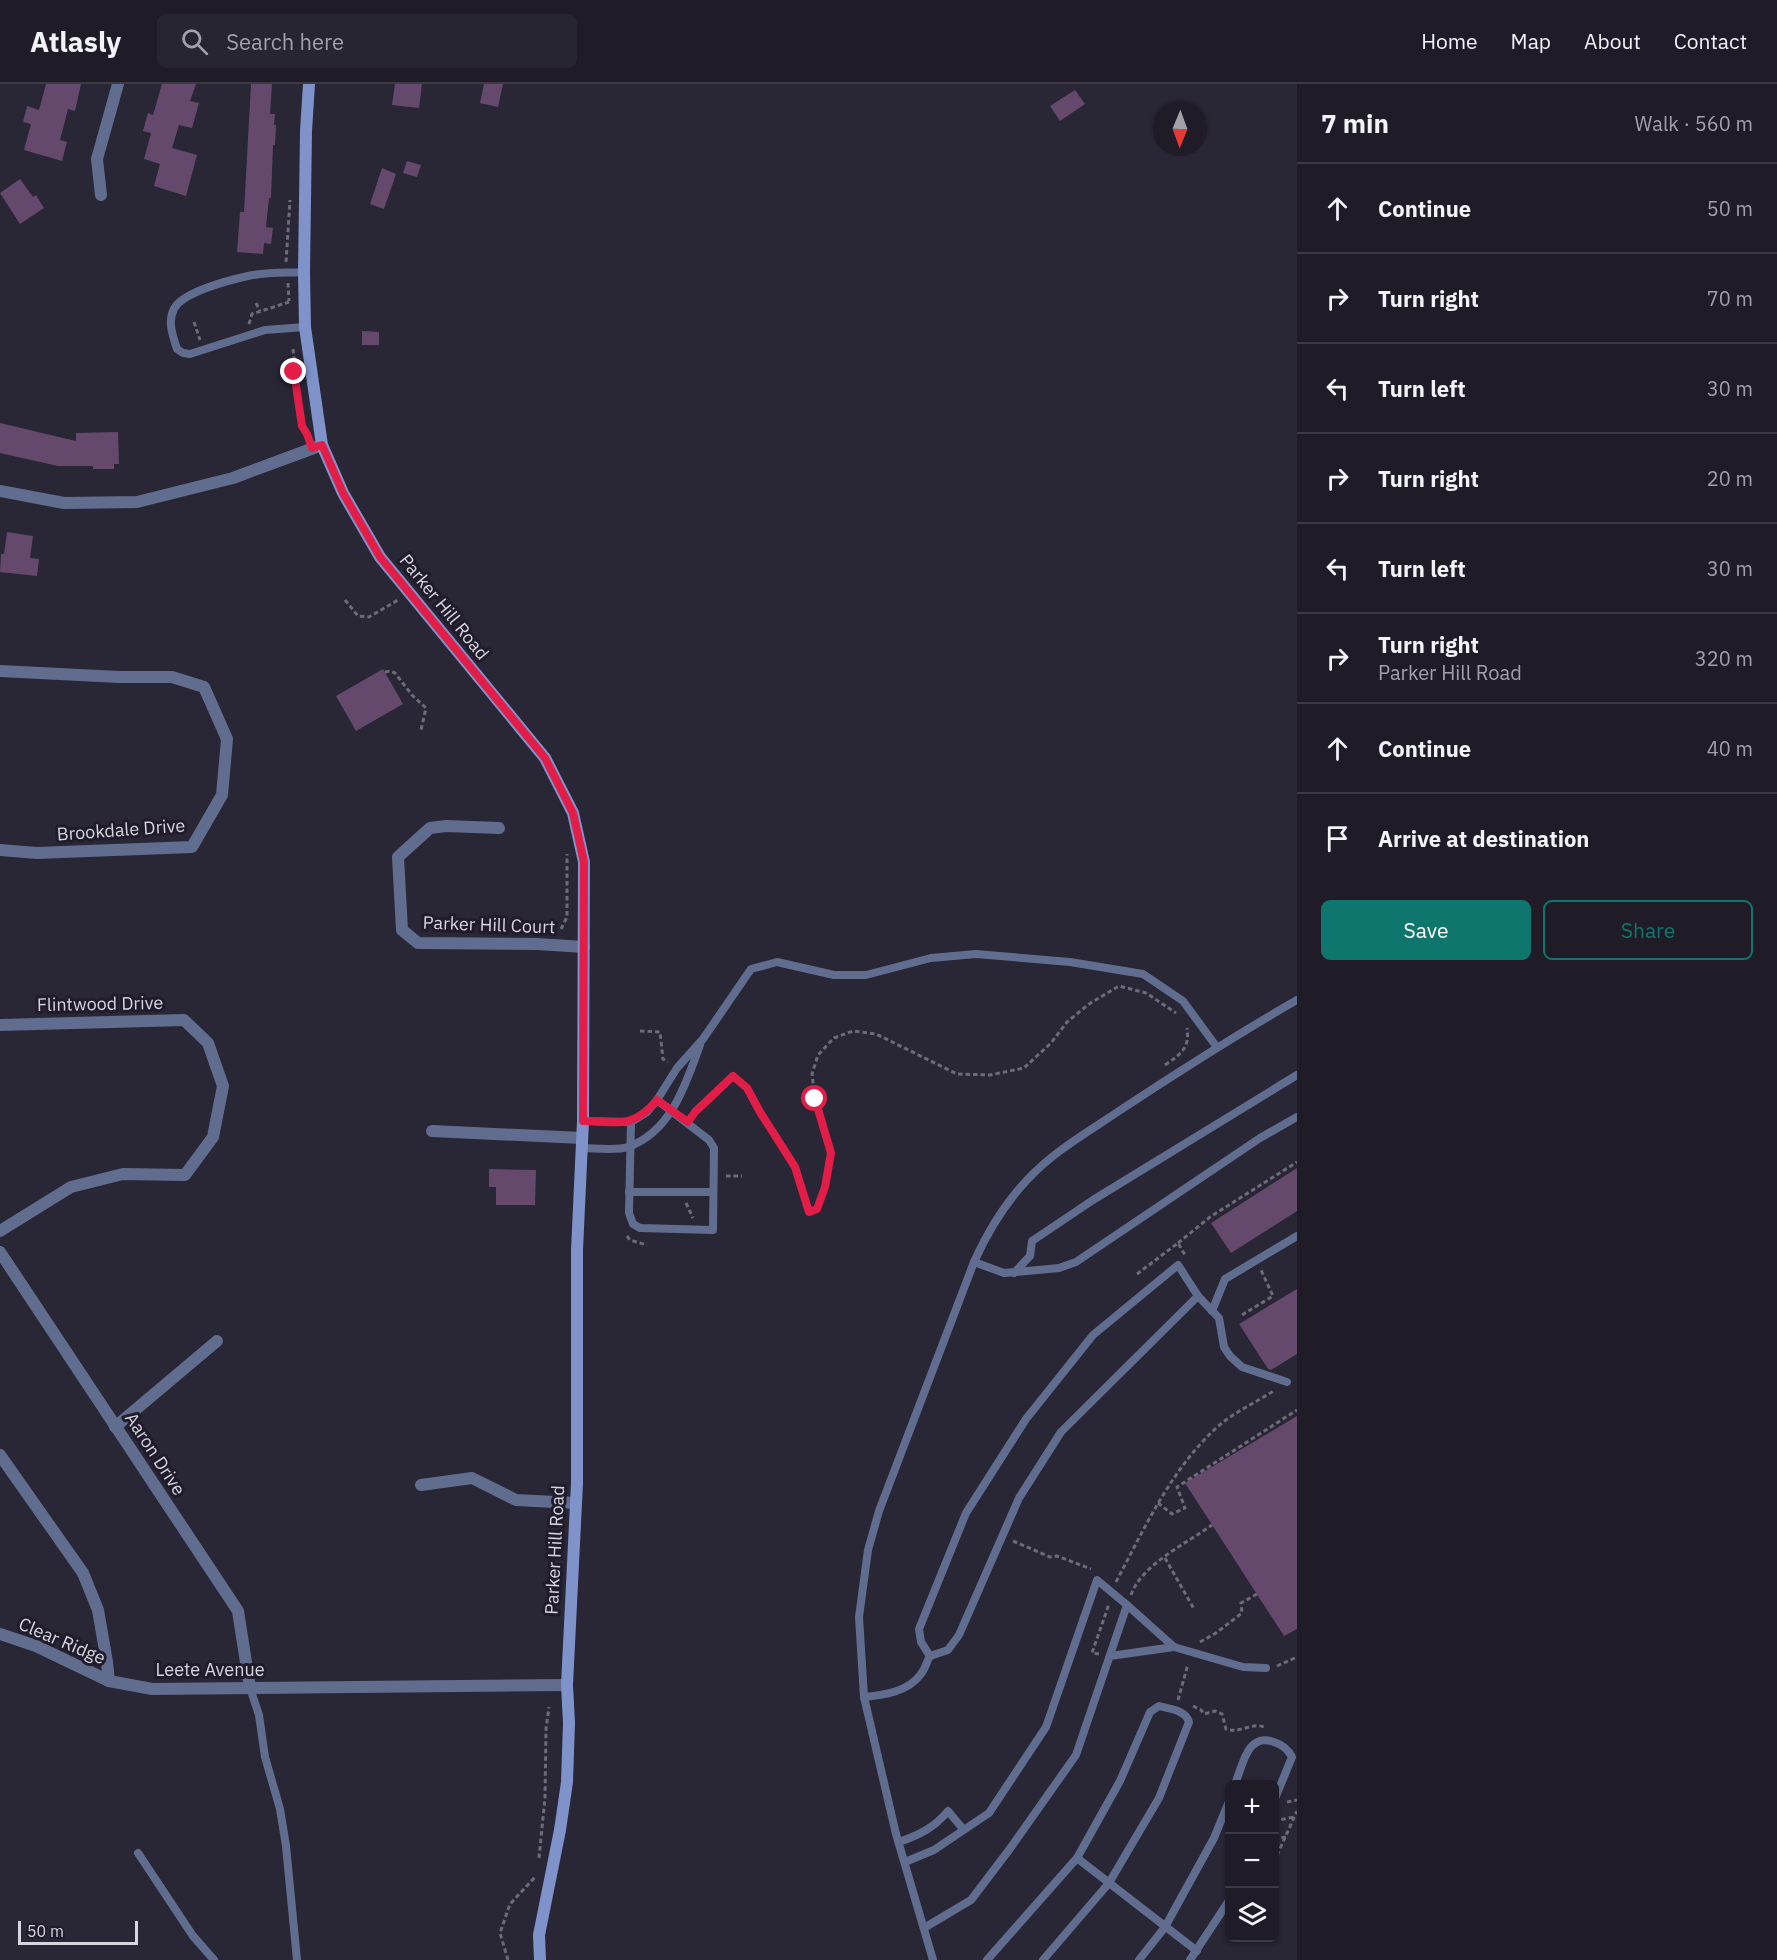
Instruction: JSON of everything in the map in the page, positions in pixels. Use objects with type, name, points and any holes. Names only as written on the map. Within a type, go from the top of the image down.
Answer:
[{"type":"street","points":[[101,195],[97,159],[118,84]]},
{"type":"street","name":"Parker Hill Road","points":[[309,84],[306,131],[305,327],[317,447],[380,557],[545,758],[573,813],[584,862],[583,1121],[577,1250],[575,1503],[567,1685],[569,1723],[567,1782],[539,1935],[540,1960]]},
{"type":"street","points":[[0,491],[64,503],[137,502],[233,478],[317,447]]},
{"type":"street","name":"Brookdale Drive","points":[[0,671],[119,677],[172,677],[204,687],[227,739],[222,795],[192,847],[37,853],[0,850]]},
{"type":"street","name":"Parker Hill Court","points":[[499,828],[446,826],[430,828],[398,856],[402,930],[418,943],[537,944],[584,947]]},
{"type":"street","name":"Flintwood Drive","points":[[0,1025],[184,1020],[208,1043],[223,1086],[213,1137],[184,1175],[123,1174],[71,1188],[0,1231]]},
{"type":"street","points":[[432,1131],[582,1143]]},
{"type":"street","name":"Aaron Drive","points":[[0,1252],[238,1611],[250,1688]]},
{"type":"street","points":[[115,1427],[217,1341]]},
{"type":"street","points":[[0,1455],[83,1573],[98,1610],[109,1681]]},
{"type":"street","points":[[421,1485],[472,1478],[516,1500],[575,1503]]},
{"type":"street","name":"Clear Ridge","points":[[0,1634],[36,1646],[109,1681]]},
{"type":"street","name":"Leete Avenue","points":[[109,1681],[152,1689],[567,1685]]},
{"type":"lane","points":[[304,272],[250,276],[212,286],[181,299],[174,307],[170,319],[177,349],[190,354],[265,330],[305,327]]},
{"type":"lane","points":[[583,1121],[631,1122],[647,1112],[677,1068],[703,1039],[751,969],[777,962],[834,975],[866,975],[931,958],[976,954],[1070,962],[1143,974],[1183,1001],[1216,1046]]},
{"type":"lane","points":[[933,1960],[899,1842],[864,1697],[859,1617],[868,1550],[879,1511],[974,1262],[1003,1208],[1028,1178],[1051,1158],[1216,1046],[1297,999]]},
{"type":"lane","points":[[582,1143],[626,1148],[657,1130],[672,1111],[685,1088],[703,1039]]},
{"type":"lane","points":[[1014,1273],[1029,1256],[1032,1241],[1093,1200],[1297,1075]]},
{"type":"lane","points":[[631,1122],[629,1213],[633,1224],[640,1228],[713,1230],[714,1148],[709,1140],[688,1122],[657,1100]]},
{"type":"lane","points":[[974,1262],[1004,1273],[1059,1268],[1076,1262],[1260,1138],[1297,1117]]},
{"type":"lane","points":[[629,1192],[713,1192]]},
{"type":"lane","points":[[1212,1311],[1225,1279],[1297,1236]]},
{"type":"lane","points":[[930,1656],[921,1642],[919,1629],[966,1513],[1026,1419],[1093,1335],[1178,1265],[1197,1296],[1220,1318],[1224,1347],[1230,1356],[1242,1367],[1287,1382]]},
{"type":"lane","points":[[864,1697],[889,1695],[906,1686],[921,1675],[930,1656],[948,1650],[959,1635],[1019,1498],[1061,1432],[1197,1296]]},
{"type":"lane","points":[[905,1862],[934,1850],[989,1813],[1046,1727],[1100,1579],[1174,1647]]},
{"type":"lane","points":[[924,1928],[971,1900],[1076,1755],[1127,1605]]},
{"type":"lane","points":[[1110,1656],[1174,1647],[1243,1667],[1266,1668]]},
{"type":"lane","points":[[250,1688],[259,1716],[265,1757],[280,1809],[286,1846],[297,1960]]},
{"type":"lane","points":[[987,1960],[1077,1858],[1120,1781],[1150,1712],[1159,1706],[1185,1714],[1189,1722],[1159,1798],[1109,1883],[1043,1960]]},
{"type":"lane","points":[[1237,1780],[1251,1745],[1258,1740],[1268,1740],[1279,1744],[1295,1756],[1279,1792]]},
{"type":"lane","points":[[899,1842],[927,1830],[939,1822],[948,1811],[963,1829]]},
{"type":"lane","points":[[1139,1960],[1166,1927],[1214,1838],[1225,1811]]},
{"type":"lane","points":[[138,1853],[193,1936],[214,1960]]},
{"type":"lane","points":[[1077,1858],[1197,1951]]},
{"type":"lane","points":[[1190,1960],[1225,1907]]},
{"type":"path","points":[[290,191],[285,255],[291,328],[302,426],[317,447]]},
{"type":"path","points":[[256,303],[260,311]]},
{"type":"path","points":[[194,322],[201,342]]},
{"type":"path","points":[[345,600],[358,616],[369,617],[400,600],[394,593]]},
{"type":"path","points":[[385,672],[394,673],[426,708],[422,730]]},
{"type":"path","points":[[561,929],[567,917],[566,848]]},
{"type":"path","points":[[688,1122],[695,1112],[733,1076],[747,1088],[795,1167],[809,1212],[817,1209],[825,1187],[831,1153],[815,1099],[812,1074],[818,1055],[834,1038],[853,1031],[876,1034],[957,1074],[990,1075],[1024,1068],[1051,1043],[1066,1022],[1089,1004],[1119,986],[1146,993],[1182,1018]]},
{"type":"path","points":[[1165,1065],[1184,1050],[1188,1038],[1186,1028]]},
{"type":"path","points":[[640,1031],[660,1032],[663,1059],[677,1068]]},
{"type":"path","points":[[1178,1243],[1210,1217],[1297,1162]]},
{"type":"path","points":[[714,1176],[742,1176]]},
{"type":"path","points":[[681,1192],[694,1220]]},
{"type":"path","points":[[1242,1315],[1273,1296],[1256,1260]]},
{"type":"path","points":[[1003,1536],[1050,1557],[1057,1556],[1105,1582],[1116,1582],[1158,1503],[1177,1473],[1214,1430],[1287,1382]]},
{"type":"path","points":[[1158,1503],[1172,1514],[1185,1508],[1177,1487],[1297,1410]]},
{"type":"path","points":[[1127,1605],[1134,1586],[1150,1567],[1212,1525]]},
{"type":"path","points":[[1165,1558],[1194,1609]]},
{"type":"path","points":[[1113,1575],[1121,1573]]},
{"type":"path","points":[[1100,1579],[1101,1592],[1109,1602],[1092,1653],[1110,1656]]},
{"type":"path","points":[[1184,1702],[1177,1699],[1189,1651],[1242,1613],[1241,1604],[1257,1594]]},
{"type":"path","points":[[1266,1668],[1281,1665],[1297,1657]]},
{"type":"path","points":[[1191,1705],[1204,1714],[1215,1711],[1222,1714],[1226,1729],[1231,1731],[1258,1725],[1268,1728]]},
{"type":"path","points":[[538,1864],[545,1798],[546,1729],[549,1707]]},
{"type":"path","points":[[1279,1850],[1297,1811]]},
{"type":"path","points":[[1279,1820],[1294,1817]]},
{"type":"path","points":[[1279,1838],[1286,1837]]},
{"type":"path","points":[[508,1960],[500,1933],[510,1904],[537,1875]]},
{"type":"building","points":[[46,84],[81,84],[75,111],[68,109],[60,140],[67,142],[62,161],[24,150],[31,124],[23,122],[27,106],[39,110]]},
{"type":"building","points":[[162,84],[196,84],[190,101],[199,103],[192,128],[179,125],[172,148],[197,155],[186,196],[154,186],[160,164],[144,159],[151,133],[143,131],[148,113],[153,115]]},
{"type":"building","points":[[251,84],[272,84],[270,114],[275,114],[274,125],[276,125],[271,198],[269,198],[266,227],[273,228],[271,244],[264,243],[263,254],[237,252],[240,212],[244,212]]},
{"type":"building","points":[[395,84],[422,84],[419,108],[392,105]]},
{"type":"building","points":[[484,84],[503,84],[498,107],[480,103]]},
{"type":"building","points":[[1075,90],[1085,104],[1060,121],[1050,106]]},
{"type":"building","points":[[407,161],[421,165],[417,177],[403,173]]},
{"type":"building","points":[[382,168],[396,174],[384,209],[370,204]]},
{"type":"building","points":[[20,179],[33,197],[36,195],[44,208],[20,224],[0,193]]},
{"type":"building","points":[[362,331],[379,332],[379,345],[362,345]]},
{"type":"building","points":[[0,423],[76,441],[76,433],[118,432],[119,464],[114,464],[114,469],[93,469],[93,466],[58,466],[0,453]]},
{"type":"building","points":[[7,532],[33,536],[30,558],[39,559],[37,576],[0,572],[1,554],[4,554]]},
{"type":"building","points":[[383,669],[403,704],[356,731],[336,696]]},
{"type":"building","points":[[1297,1168],[1297,1211],[1231,1253],[1211,1223]]},
{"type":"building","points":[[489,1169],[536,1170],[535,1205],[496,1205],[496,1187],[489,1187]]},
{"type":"building","points":[[1297,1289],[1297,1354],[1271,1370],[1268,1369],[1239,1324]]},
{"type":"building","points":[[1297,1416],[1297,1629],[1284,1636],[1185,1483]]},
{"type":"route","points":[[294,372],[302,426],[312,448],[322,445],[343,493],[380,557],[545,758],[573,813],[584,862],[583,1121],[631,1122],[647,1112],[657,1100],[688,1122],[695,1112],[733,1076],[747,1088],[795,1167],[809,1212],[817,1209],[825,1187],[831,1153],[815,1099]]}]
